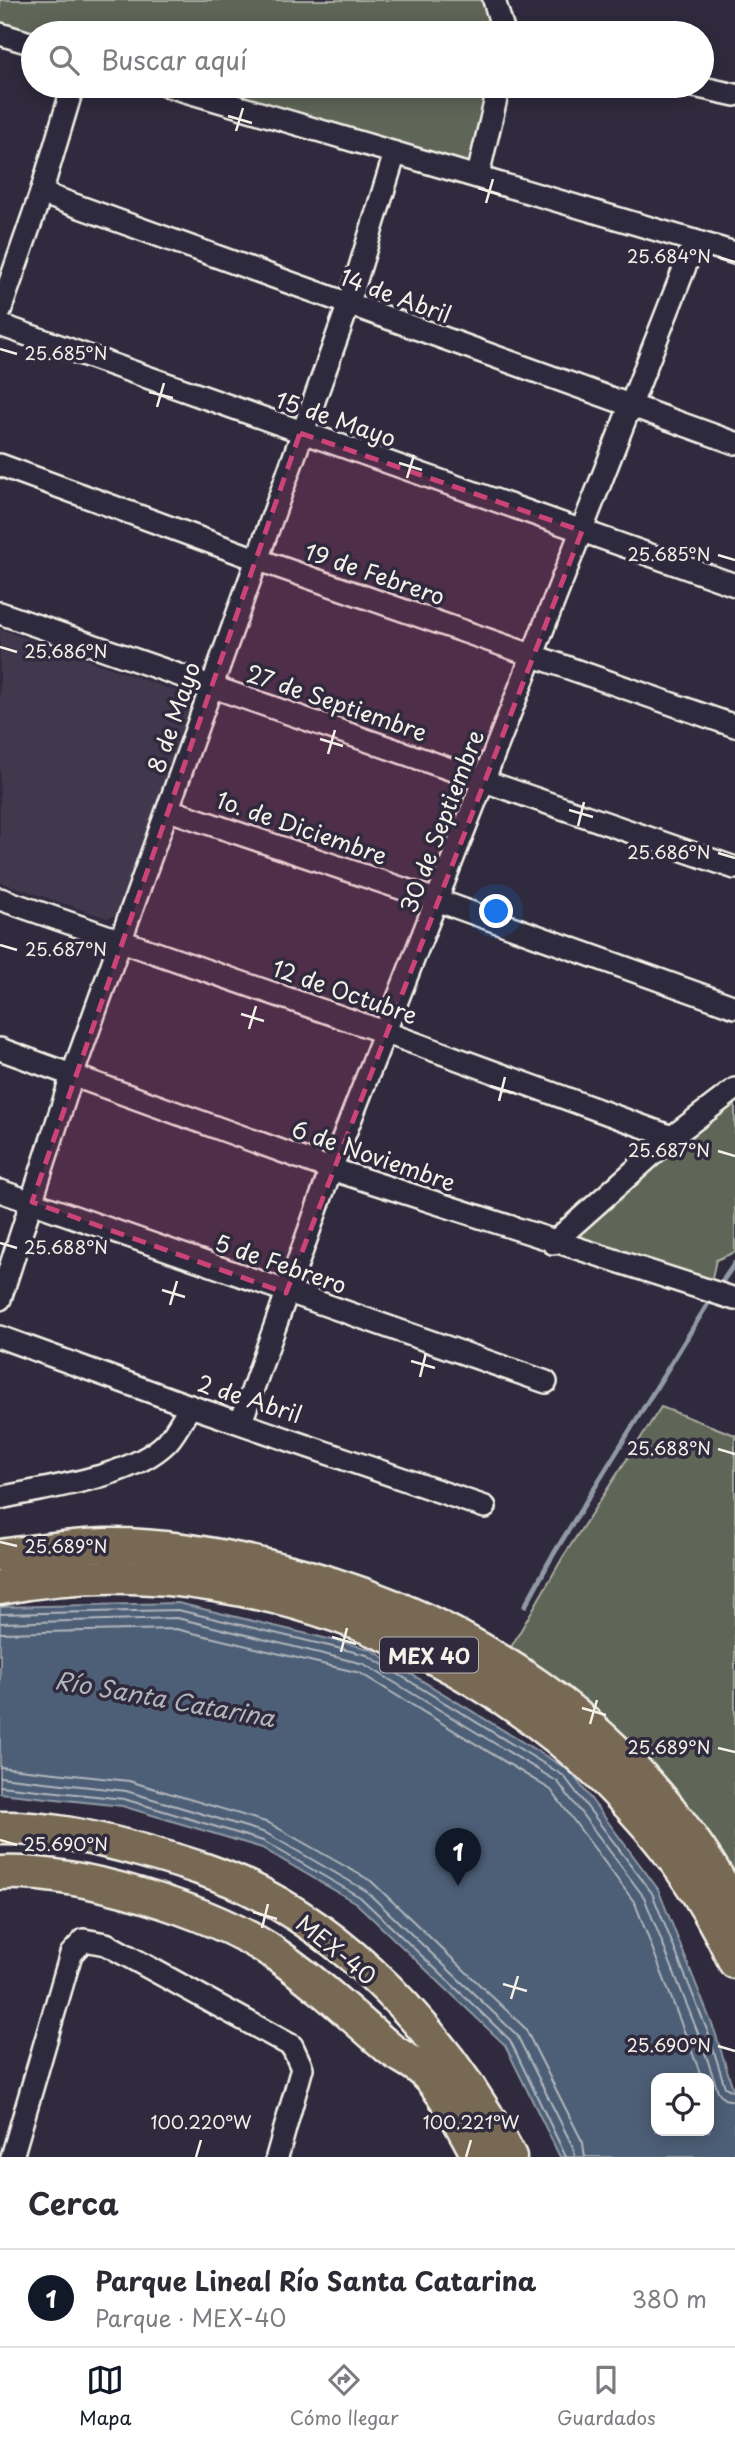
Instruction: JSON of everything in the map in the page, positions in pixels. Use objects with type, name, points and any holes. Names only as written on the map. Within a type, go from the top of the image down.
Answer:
[{"type":"highway","name":"MEX 40","points":[[0,1556],[106,1545],[159,1547],[219,1555],[308,1576],[392,1603],[460,1635],[521,1672],[578,1716],[632,1767],[677,1818],[717,1875],[735,1908]]},
{"type":"highway","name":"MEX 40","points":[[0,1588],[93,1578],[169,1580],[261,1594],[387,1635],[443,1661],[502,1695],[558,1738],[631,1808],[690,1879],[735,1962]]},
{"type":"highway","name":"MEX-40","points":[[4,1828],[101,1839],[215,1872],[262,1895],[313,1926],[385,1988],[425,2029],[456,2067],[510,2157]]},
{"type":"highway","points":[[0,1873],[62,1877],[115,1888],[216,1924],[272,1952],[354,2014],[391,2049],[425,2072],[479,2157]]},
{"type":"street","points":[[494,0],[500,21]]},
{"type":"street","points":[[0,34],[21,40]]},
{"type":"street","points":[[714,90],[735,95]]},
{"type":"street","points":[[0,312],[41,193],[69,98]]},
{"type":"street","points":[[209,98],[478,175],[735,253]]},
{"type":"street","points":[[478,175],[496,98]]},
{"type":"street","name":"8 de Mayo","points":[[0,1299],[72,1076],[169,810],[300,433],[348,306],[395,153]]},
{"type":"street","name":"14 de Abril","points":[[41,193],[348,306],[735,443]]},
{"type":"street","name":"30 de Septiembre","points":[[241,1422],[331,1169],[439,901],[695,241]]},
{"type":"street","name":"15 de Mayo","points":[[0,325],[735,585]]},
{"type":"street","name":"19 de Febrero","points":[[0,466],[533,657],[735,726]]},
{"type":"street","name":"27 de Septiembre","points":[[0,613],[735,868]]},
{"type":"street","name":"1o. de Diciembre","points":[[169,810],[439,901],[735,1007]]},
{"type":"street","name":"12 de Octubre","points":[[0,899],[384,1032],[672,1137]]},
{"type":"street","name":"6 de Noviembre","points":[[0,1049],[331,1169],[735,1299]]},
{"type":"street","points":[[553,1242],[672,1137],[735,1088]]},
{"type":"street","name":"5 de Febrero","points":[[0,1191],[546,1382]]},
{"type":"street","name":"2 de Abril","points":[[0,1337],[485,1507]]},
{"type":"street","points":[[0,1499],[134,1463],[155,1452],[169,1440],[191,1406]]},
{"type":"street","points":[[12,2157],[71,1954],[84,1940],[106,1944],[292,2046],[302,2068],[277,2157]]},
{"type":"highlighted area","points":[[300,433],[582,531],[286,1293],[32,1202]]},
{"type":"shaded area","points":[[0,629],[184,694],[190,706],[117,915],[107,918],[0,882]]},
{"type":"green space","points":[[0,0],[487,0],[495,21],[21,21],[21,30],[0,23]]},
{"type":"green space","points":[[241,98],[486,98],[470,168]]},
{"type":"green space","points":[[735,1089],[735,1252],[716,1260],[709,1291],[553,1243]]},
{"type":"green space","points":[[661,1407],[735,1435],[735,1918],[503,1661],[563,1557]]},
{"type":"water","name":"Río Santa Catarina","points":[[178,1603],[370,1649],[570,1771],[658,1889],[715,2032],[735,2095],[735,2157],[560,2157],[505,2045],[356,1903],[262,1848],[122,1806],[0,1793],[0,1607]]},
{"type":"waterway","points":[[717,1289],[735,1263]]},
{"type":"waterway","points":[[525,1606],[550,1560],[712,1297]]},
{"type":"place","name":"Parque Lineal Río Santa Catarina","points":[[458,1886]]}]
